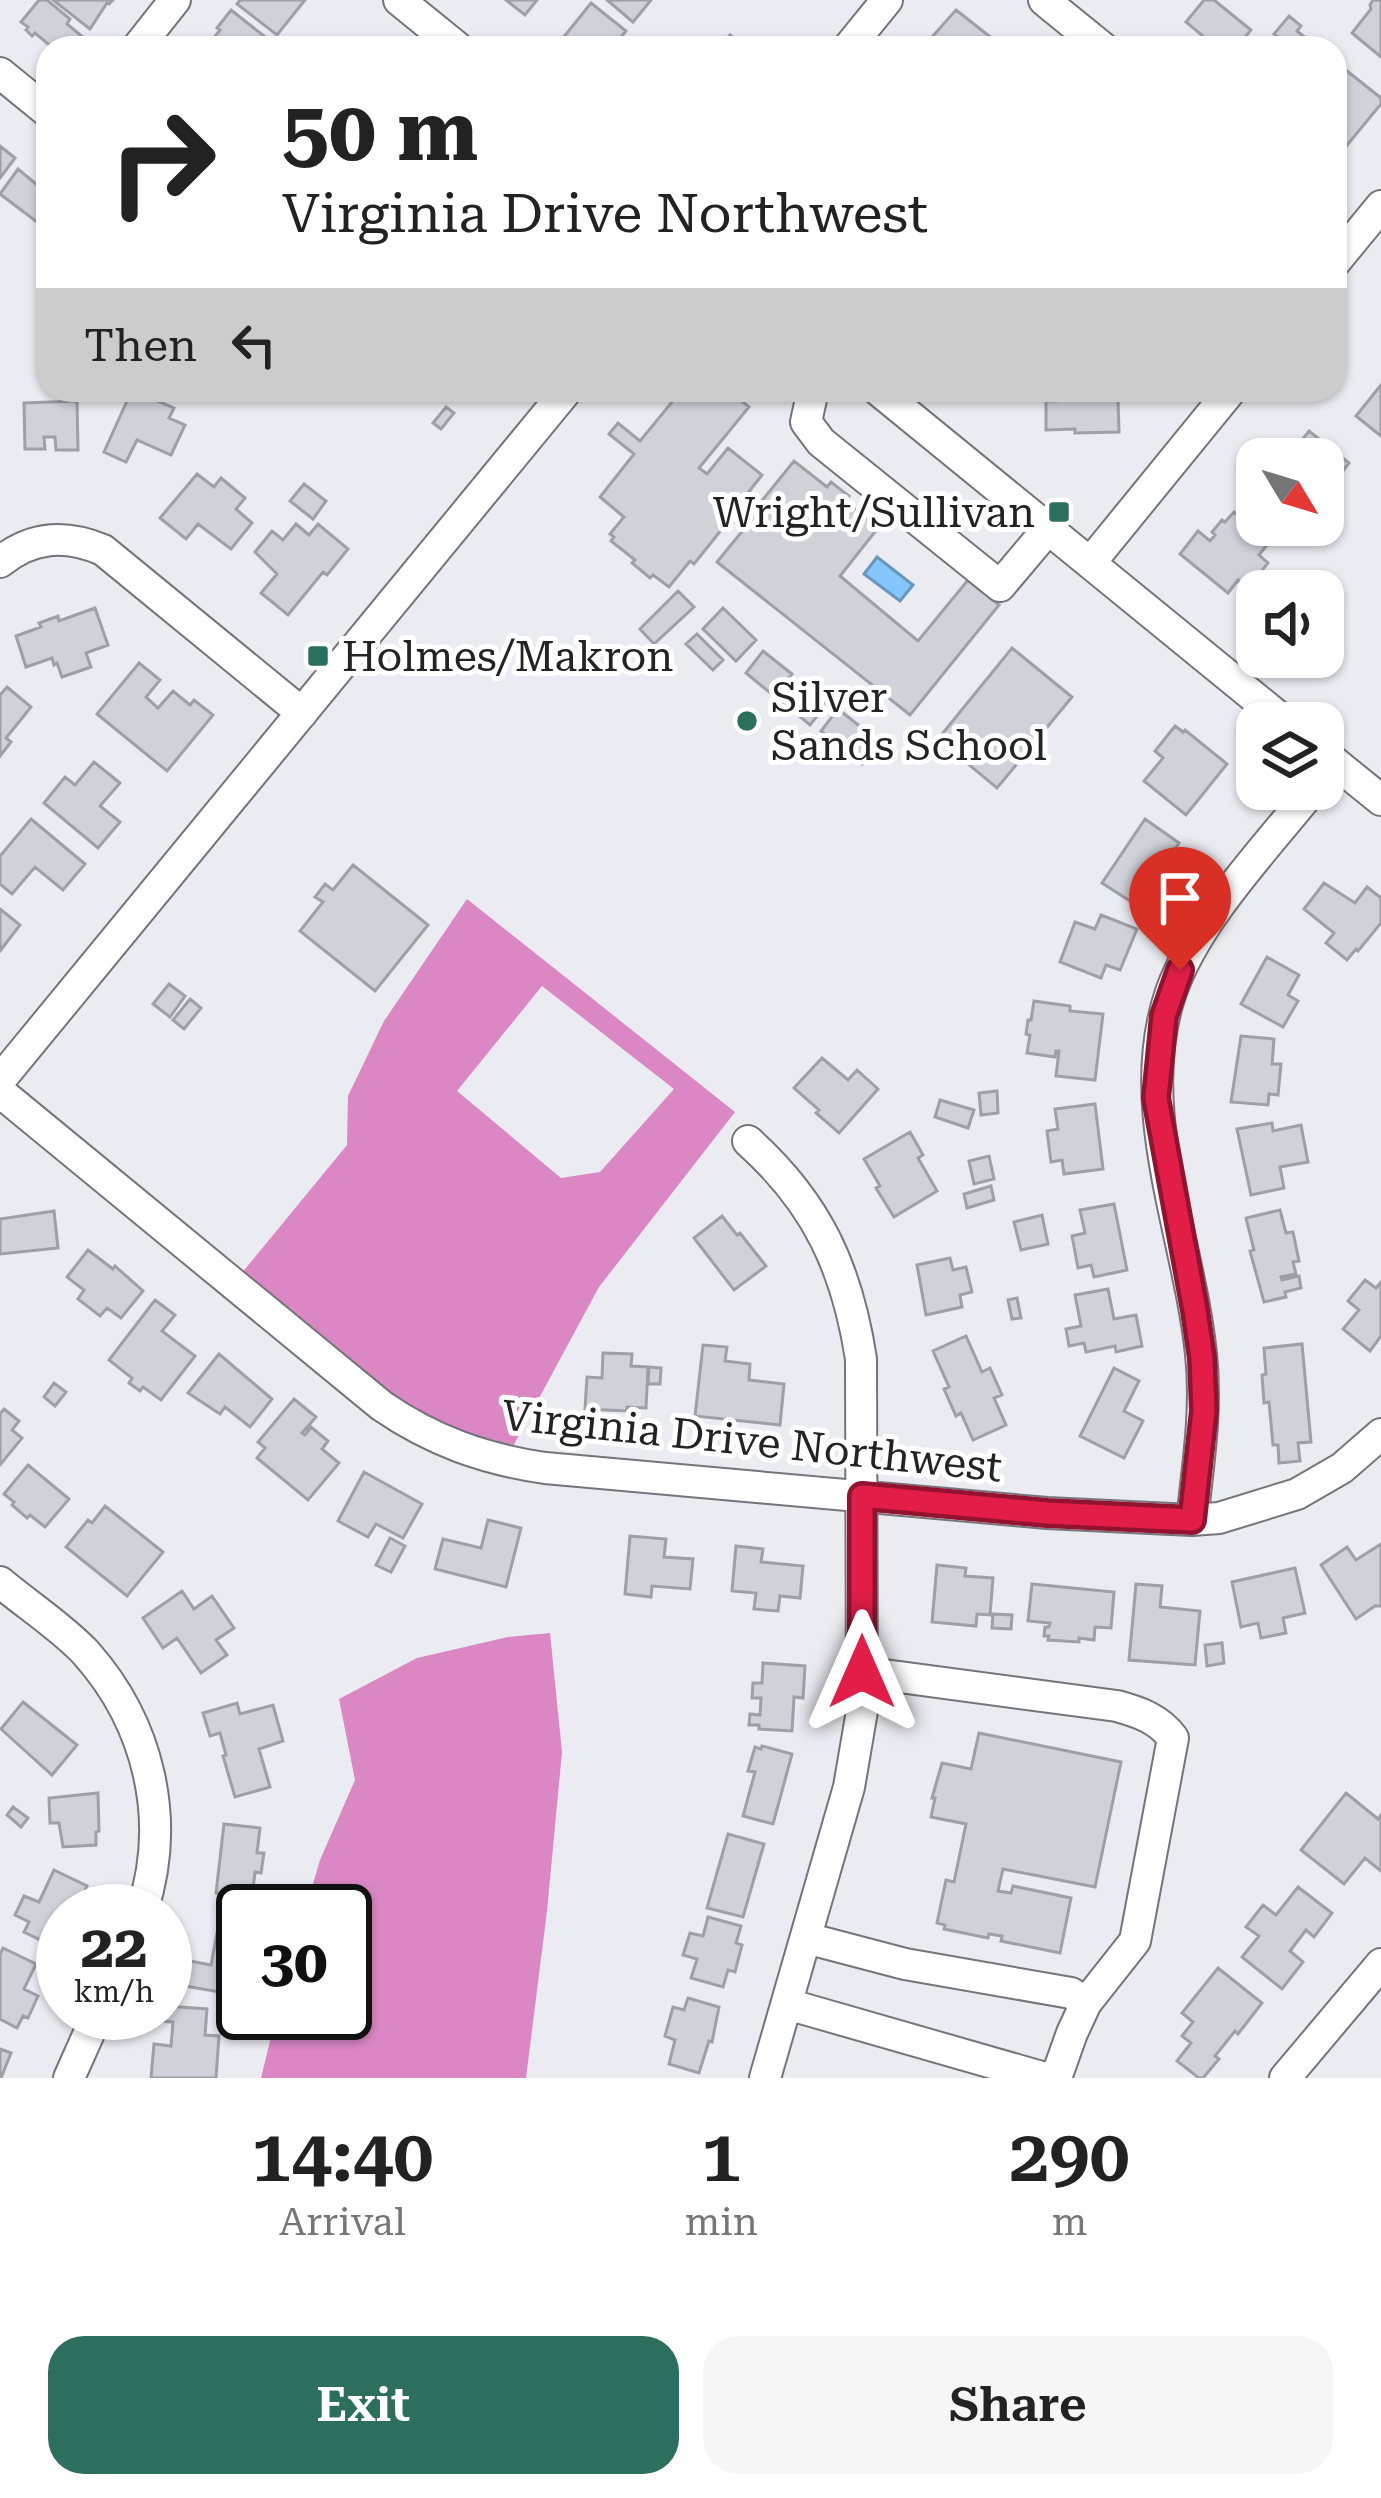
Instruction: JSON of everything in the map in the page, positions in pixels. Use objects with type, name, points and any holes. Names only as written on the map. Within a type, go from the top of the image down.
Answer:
[{"type":"street","points":[[147,36],[176,0]]},
{"type":"street","points":[[399,0],[443,36]]},
{"type":"street","points":[[858,36],[887,0]]},
{"type":"street","points":[[1044,0],[1088,36]]},
{"type":"street","points":[[0,73],[36,102]]},
{"type":"street","points":[[1347,241],[1381,206]]},
{"type":"street","points":[[0,1080],[557,402]]},
{"type":"street","points":[[810,402],[806,422],[821,442],[1000,586],[1048,529]]},
{"type":"street","points":[[893,402],[1260,702]]},
{"type":"street","points":[[1090,563],[1221,402]]},
{"type":"street","points":[[0,562],[28,543],[50,538],[103,550],[302,712]]},
{"type":"street","points":[[1344,775],[1381,800]]},
{"type":"street","points":[[1192,1520],[1204,1411],[1202,1358],[1156,1098],[1164,1016],[1180,970],[1204,926],[1296,810]]},
{"type":"street","name":"Virginia Drive Northwest","points":[[0,1092],[382,1406],[428,1435],[485,1457],[527,1466],[1047,1513],[1192,1520],[1219,1518],[1297,1494],[1342,1468],[1381,1433]]},
{"type":"street","points":[[748,1142],[802,1198],[824,1233],[842,1273],[861,1359],[862,1711],[849,1787],[765,2078]]},
{"type":"street","points":[[8,1600],[85,1652],[126,1711],[150,1771],[157,1815],[150,1884]]},
{"type":"street","points":[[862,1672],[1118,1706],[1164,1726],[1173,1738],[1135,1941],[1086,2003],[1056,2078]]},
{"type":"street","points":[[806,1938],[905,1964],[1071,1993],[1086,2003]]},
{"type":"street","points":[[1286,2078],[1381,1964]]},
{"type":"street","points":[[787,2004],[966,2067],[1045,2078]]},
{"type":"street","points":[[69,2078],[86,2040]]},
{"type":"shaded area","points":[[467,899],[735,1112],[599,1287],[511,1450],[487,1445],[407,1408],[241,1274],[347,1145],[348,1096],[384,1021]],"holes":[[[542,986],[674,1089],[600,1172],[561,1178],[457,1091]]]},
{"type":"shaded area","points":[[550,1633],[562,1752],[526,2078],[261,2078],[270,2040],[372,2040],[372,1884],[313,1884],[355,1780],[339,1699],[417,1658],[508,1637]]},
{"type":"water","points":[[877,557],[913,585],[900,601],[864,574]]},
{"type":"building","points":[[39,0],[47,0],[70,19],[67,24],[82,36],[32,36],[21,22]]},
{"type":"building","points":[[53,0],[113,0],[90,29]]},
{"type":"building","points":[[240,0],[305,0],[277,35],[237,4]]},
{"type":"building","points":[[506,0],[537,0],[525,15]]},
{"type":"building","points":[[607,0],[651,0],[633,22]]},
{"type":"building","points":[[1204,0],[1214,0],[1251,30],[1246,36],[1203,36],[1186,22]]},
{"type":"building","points":[[1373,0],[1381,0],[1381,57],[1352,33]]},
{"type":"building","points":[[591,3],[626,31],[622,36],[565,36]]},
{"type":"building","points":[[231,10],[264,36],[215,36]]},
{"type":"building","points":[[956,10],[989,36],[933,36]]},
{"type":"building","points":[[1289,16],[1301,26],[1297,31],[1303,36],[1276,36]]},
{"type":"building","points":[[1347,71],[1381,98],[1347,145]]},
{"type":"building","points":[[0,146],[15,158],[0,178]]},
{"type":"building","points":[[18,169],[36,184],[36,221],[0,194]]},
{"type":"building","points":[[1381,385],[1381,436],[1356,416]]},
{"type":"building","points":[[77,402],[78,450],[56,450],[55,437],[44,437],[45,449],[25,449],[24,403]]},
{"type":"building","points":[[127,402],[160,402],[174,408],[169,418],[185,425],[171,455],[137,440],[126,462],[104,452]]},
{"type":"building","points":[[672,402],[743,402],[749,407],[699,468],[707,474],[728,448],[762,475],[736,508],[748,518],[794,461],[827,487],[831,482],[849,496],[845,501],[878,528],[840,576],[918,641],[968,580],[999,605],[910,715],[717,562],[744,529],[727,516],[726,524],[694,564],[690,561],[669,587],[632,563],[635,560],[611,541],[610,534],[624,517],[600,497],[634,454],[609,434],[618,423],[640,441]]},
{"type":"building","points":[[1046,402],[1118,402],[1119,432],[1046,430]]},
{"type":"building","points":[[446,407],[454,413],[441,429],[433,423]]},
{"type":"building","points":[[197,474],[214,487],[221,478],[245,498],[236,509],[252,523],[231,549],[198,524],[186,539],[160,518]]},
{"type":"building","points":[[304,484],[326,501],[313,519],[290,501]]},
{"type":"building","points":[[1236,514],[1236,546],[1266,546],[1259,555],[1268,563],[1262,570],[1236,570],[1236,583],[1228,593],[1180,554],[1198,531],[1210,541],[1212,532]]},
{"type":"building","points":[[296,524],[309,535],[318,524],[348,549],[288,615],[261,593],[277,574],[255,552],[272,531],[283,540]]},
{"type":"building","points":[[678,591],[694,607],[654,644],[640,629]]},
{"type":"building","points":[[95,608],[108,645],[86,653],[91,667],[62,677],[52,658],[26,667],[16,636],[58,616],[59,621]]},
{"type":"building","points":[[723,608],[756,640],[736,661],[703,629]]},
{"type":"building","points":[[697,634],[723,660],[713,670],[686,644]]},
{"type":"building","points":[[1012,648],[1072,697],[997,788],[938,739]]},
{"type":"building","points":[[763,651],[792,674],[774,696],[746,673]]},
{"type":"building","points":[[139,663],[160,680],[146,697],[158,708],[173,691],[213,715],[167,771],[97,714]]},
{"type":"building","points":[[799,681],[827,704],[810,725],[782,702]]},
{"type":"building","points":[[7,687],[31,707],[6,738],[11,742],[0,756],[0,695]]},
{"type":"building","points":[[838,709],[871,735],[864,744],[872,751],[862,764],[821,731]]},
{"type":"building","points":[[1175,726],[1227,764],[1186,815],[1144,781],[1163,758],[1155,751]]},
{"type":"building","points":[[94,762],[120,783],[100,806],[120,822],[98,848],[44,803],[65,777],[75,785]]},
{"type":"building","points":[[31,819],[85,864],[63,890],[35,867],[12,894],[0,884],[0,856]]},
{"type":"building","points":[[1145,819],[1179,843],[1158,874],[1165,879],[1144,910],[1102,883]]},
{"type":"building","points":[[353,865],[428,925],[375,991],[300,931],[323,902],[315,897],[325,884],[333,890]]},
{"type":"building","points":[[1324,883],[1355,903],[1367,887],[1381,898],[1381,923],[1347,960],[1326,943],[1334,933],[1304,909]]},
{"type":"building","points":[[0,909],[20,925],[0,951]]},
{"type":"building","points":[[1101,915],[1137,929],[1120,970],[1106,965],[1101,978],[1060,962],[1075,922],[1095,929]]},
{"type":"building","points":[[1267,957],[1299,975],[1288,995],[1298,1001],[1283,1027],[1241,1004]]},
{"type":"building","points":[[169,984],[185,996],[170,1017],[153,1004]]},
{"type":"building","points":[[190,999],[201,1008],[184,1029],[173,1020]]},
{"type":"building","points":[[1034,1001],[1103,1014],[1095,1080],[1056,1076],[1059,1051],[1055,1057],[1027,1053]]},
{"type":"building","points":[[1241,1036],[1274,1039],[1272,1064],[1281,1064],[1278,1095],[1269,1094],[1268,1105],[1231,1102]]},
{"type":"building","points":[[822,1058],[848,1080],[857,1070],[878,1089],[839,1133],[794,1088]]},
{"type":"building","points":[[997,1091],[998,1113],[981,1115],[979,1093]]},
{"type":"building","points":[[940,1100],[974,1110],[968,1128],[935,1117]]},
{"type":"building","points":[[1095,1104],[1103,1169],[1064,1174],[1062,1160],[1051,1162],[1047,1131],[1058,1129],[1055,1109]]},
{"type":"building","points":[[1272,1123],[1273,1131],[1301,1125],[1308,1162],[1280,1167],[1284,1188],[1251,1195],[1237,1129]]},
{"type":"building","points":[[910,1132],[937,1191],[894,1217],[864,1159]]},
{"type":"building","points":[[989,1156],[994,1179],[974,1184],[969,1161]]},
{"type":"building","points":[[991,1186],[994,1200],[967,1208],[964,1194]]},
{"type":"building","points":[[1114,1204],[1127,1270],[1094,1277],[1091,1265],[1078,1268],[1072,1236],[1085,1233],[1080,1210]]},
{"type":"building","points":[[1280,1210],[1286,1233],[1293,1232],[1299,1261],[1293,1262],[1296,1274],[1281,1277],[1299,1276],[1301,1288],[1264,1302],[1246,1218]]},
{"type":"building","points":[[54,1211],[58,1248],[0,1254],[0,1219]]},
{"type":"building","points":[[1042,1215],[1048,1244],[1021,1250],[1014,1222]]},
{"type":"building","points":[[722,1216],[766,1266],[734,1290],[694,1238]]},
{"type":"building","points":[[88,1250],[143,1291],[121,1318],[107,1308],[100,1316],[78,1299],[84,1290],[67,1277]]},
{"type":"building","points":[[950,1258],[953,1270],[966,1267],[972,1292],[960,1295],[962,1307],[926,1315],[917,1265]]},
{"type":"building","points":[[1365,1280],[1376,1288],[1381,1282],[1381,1336],[1370,1351],[1343,1329],[1359,1310],[1348,1301]]},
{"type":"building","points":[[1108,1289],[1114,1319],[1136,1315],[1142,1346],[1086,1352],[1084,1343],[1069,1346],[1066,1329],[1081,1326],[1075,1295]]},
{"type":"building","points":[[1017,1298],[1021,1318],[1012,1319],[1008,1300]]},
{"type":"building","points":[[155,1300],[175,1315],[162,1331],[195,1356],[161,1400],[129,1383],[132,1378],[109,1360]]},
{"type":"building","points":[[966,1336],[982,1372],[990,1368],[1002,1395],[994,1398],[1006,1425],[973,1440],[961,1413],[956,1416],[933,1351]]},
{"type":"building","points":[[1302,1344],[1311,1442],[1298,1443],[1300,1461],[1279,1463],[1269,1402],[1264,1403],[1264,1348]]},
{"type":"building","points":[[703,1345],[727,1347],[725,1361],[750,1364],[749,1380],[784,1384],[780,1425],[695,1416]]},
{"type":"building","points":[[603,1353],[632,1354],[631,1366],[648,1367],[646,1408],[585,1409],[587,1377],[602,1378]]},
{"type":"building","points":[[219,1354],[272,1399],[250,1427],[225,1407],[220,1414],[188,1393]]},
{"type":"building","points":[[649,1367],[661,1368],[660,1384],[648,1384]]},
{"type":"building","points":[[1114,1368],[1139,1381],[1124,1411],[1143,1421],[1124,1458],[1080,1436]]},
{"type":"building","points":[[54,1383],[66,1392],[55,1406],[44,1397]]},
{"type":"building","points":[[294,1399],[316,1417],[302,1433],[311,1427],[328,1441],[322,1449],[339,1463],[308,1500],[257,1458],[265,1448],[258,1442]]},
{"type":"building","points":[[4,1409],[19,1421],[12,1430],[22,1438],[0,1465],[0,1414]]},
{"type":"building","points":[[28,1465],[69,1499],[45,1527],[30,1515],[27,1518],[4,1494]]},
{"type":"building","points":[[364,1472],[422,1504],[403,1538],[376,1524],[368,1537],[338,1521]]},
{"type":"building","points":[[105,1506],[163,1552],[127,1596],[66,1547]]},
{"type":"building","points":[[488,1520],[521,1528],[506,1587],[435,1569],[443,1539],[481,1548]]},
{"type":"building","points":[[630,1536],[666,1539],[664,1557],[693,1559],[690,1589],[652,1586],[651,1597],[625,1594]]},
{"type":"building","points":[[390,1538],[405,1546],[391,1572],[376,1565]]},
{"type":"building","points":[[1381,1544],[1381,1606],[1356,1619],[1321,1565],[1347,1547],[1356,1560]]},
{"type":"building","points":[[736,1546],[763,1549],[761,1562],[803,1566],[800,1598],[780,1596],[778,1611],[754,1609],[756,1593],[732,1591]]},
{"type":"building","points":[[937,1565],[966,1568],[965,1576],[993,1578],[990,1615],[977,1614],[976,1626],[932,1622]]},
{"type":"building","points":[[1295,1568],[1305,1613],[1283,1618],[1286,1633],[1261,1638],[1258,1623],[1241,1627],[1232,1582]]},
{"type":"building","points":[[1032,1584],[1114,1592],[1111,1628],[1095,1627],[1094,1640],[1048,1640],[1045,1627],[1050,1623],[1028,1621]]},
{"type":"building","points":[[1136,1584],[1162,1586],[1160,1607],[1200,1611],[1195,1665],[1129,1660]]},
{"type":"building","points":[[182,1591],[194,1609],[212,1596],[234,1628],[216,1640],[227,1655],[201,1673],[177,1638],[163,1648],[143,1618]]},
{"type":"building","points":[[993,1614],[1012,1615],[1011,1629],[992,1628]]},
{"type":"building","points":[[1222,1643],[1224,1663],[1207,1666],[1205,1645]]},
{"type":"building","points":[[763,1663],[805,1666],[803,1698],[794,1697],[792,1731],[749,1725],[750,1714],[760,1715],[761,1698],[752,1698],[753,1683],[762,1683]]},
{"type":"building","points":[[23,1702],[77,1745],[52,1775],[1,1729]]},
{"type":"building","points":[[237,1703],[240,1714],[273,1705],[283,1741],[259,1749],[270,1787],[235,1797],[220,1733],[210,1736],[203,1713]]},
{"type":"building","points":[[979,1733],[1121,1762],[1095,1887],[1003,1869],[998,1891],[1011,1893],[1013,1886],[1071,1898],[1060,1953],[1001,1941],[1002,1936],[989,1934],[988,1938],[944,1929],[945,1925],[937,1923],[946,1880],[954,1882],[966,1824],[931,1817],[932,1798],[942,1763],[971,1769]]},
{"type":"building","points":[[755,1747],[792,1754],[773,1824],[743,1816],[755,1772],[748,1771]]},
{"type":"building","points":[[98,1793],[96,1845],[63,1847],[59,1823],[50,1823],[49,1798]]},
{"type":"building","points":[[1346,1793],[1378,1819],[1381,1815],[1381,1871],[1365,1858],[1344,1884],[1301,1850]]},
{"type":"building","points":[[13,1807],[28,1818],[21,1827],[7,1815]]},
{"type":"building","points":[[224,1824],[260,1828],[257,1853],[264,1853],[254,1884],[217,1884]]},
{"type":"building","points":[[728,1834],[764,1844],[743,1917],[707,1908]]},
{"type":"building","points":[[54,1870],[83,1884],[47,1884]]},
{"type":"building","points":[[1298,1887],[1332,1913],[1314,1937],[1306,1930],[1290,1951],[1303,1962],[1282,1989],[1242,1957],[1259,1936],[1246,1927],[1263,1905],[1276,1915]]},
{"type":"building","points":[[24,1896],[36,1901],[36,1938],[24,1932],[29,1922],[15,1915]]},
{"type":"building","points":[[708,1917],[741,1926],[735,1972],[728,1970],[723,1987],[691,1978],[697,1959],[683,1955],[690,1933],[703,1936]]},
{"type":"building","points":[[216,1939],[216,1991],[192,1987],[192,1961],[211,1965]]},
{"type":"building","points":[[3,1948],[36,1964],[24,1989],[36,1995],[36,2000],[17,2028],[0,2019]]},
{"type":"building","points":[[1218,1968],[1262,2003],[1199,2078],[1177,2061],[1191,2043],[1182,2036],[1193,2022],[1182,2013]]},
{"type":"building","points":[[688,1998],[719,2007],[699,2073],[669,2064],[675,2040],[665,2036],[673,2007],[684,2010]]},
{"type":"building","points":[[192,2008],[207,2009],[205,2035],[219,2040],[216,2078],[151,2078],[154,2044],[171,2046],[172,2040],[192,2040]]},
{"type":"building","points":[[0,2049],[11,2053],[1,2078],[0,2078]]},
{"type":"place","name":"Wright/Sullivan","points":[[1059,512]]},
{"type":"place","name":"Holmes/Makron","points":[[318,656]]},
{"type":"place","name":"Silver Sands School","points":[[747,721]]},
{"type":"route","points":[[862,1672],[862,1496],[1192,1520],[1204,1411],[1202,1358],[1156,1098],[1164,1016],[1180,970]]}]
